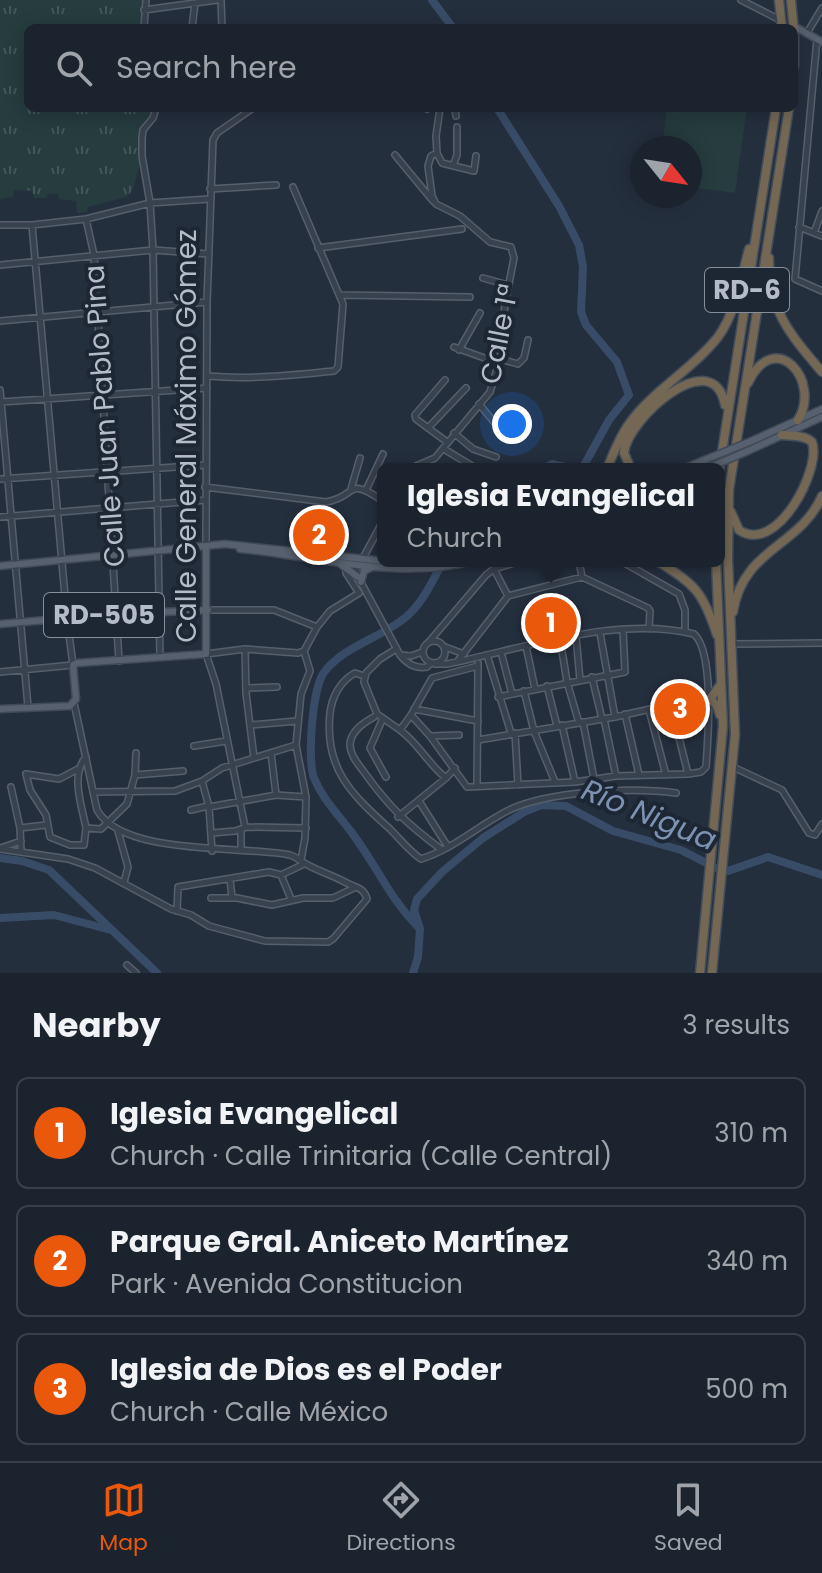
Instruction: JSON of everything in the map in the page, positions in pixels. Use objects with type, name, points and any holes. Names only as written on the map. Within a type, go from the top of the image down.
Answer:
[{"type":"highway","points":[[779,0],[781,24]]},
{"type":"highway","points":[[791,0],[794,24]]},
{"type":"highway","name":"RD-6","points":[[720,463],[775,112]]},
{"type":"highway","name":"RD-6","points":[[712,973],[735,722],[728,559],[729,490],[788,112]]},
{"type":"highway","points":[[784,138],[786,150],[772,233],[769,281],[783,324],[822,372]]},
{"type":"highway","points":[[610,463],[629,424],[643,407],[698,361],[719,335],[733,307],[759,214]]},
{"type":"highway","points":[[743,395],[758,367],[771,359],[791,360],[810,373]]},
{"type":"highway","points":[[628,463],[624,453],[630,433],[662,400],[687,382],[700,381],[714,385],[723,396],[726,413]]},
{"type":"highway","points":[[798,420],[814,401]]},
{"type":"highway","points":[[729,490],[735,524],[745,534],[766,535],[789,517],[812,488],[819,457],[814,444],[808,439],[782,435]]},
{"type":"highway","points":[[731,628],[735,601],[748,572],[812,513],[822,496]]},
{"type":"highway","points":[[666,567],[687,580],[704,598],[720,644]]},
{"type":"highway","points":[[700,973],[723,726],[716,567]]},
{"type":"highway","points":[[722,680],[710,699],[717,706],[723,726]]},
{"type":"main road","points":[[798,28],[820,40]]},
{"type":"main road","points":[[711,463],[822,409]]},
{"type":"main road","points":[[749,446],[822,417]]},
{"type":"main road","name":"RD-505","points":[[0,566],[239,545],[375,566]]},
{"type":"main road","name":"Calle General Máximo Gómez","points":[[206,546],[206,654]]},
{"type":"main road","name":"RD-505","points":[[221,546],[336,561],[377,561]]},
{"type":"main road","points":[[353,562],[360,581]]},
{"type":"main road","points":[[360,581],[364,571],[375,566]]},
{"type":"main road","name":"RD-505","points":[[0,624],[208,610]]},
{"type":"main road","points":[[0,709],[66,707],[74,703],[73,665],[206,654]]},
{"type":"street","points":[[144,24],[146,0]]},
{"type":"street","points":[[144,10],[219,0],[222,24]]},
{"type":"street","points":[[741,0],[781,24]]},
{"type":"street","points":[[192,24],[195,3]]},
{"type":"street","points":[[807,33],[822,8]]},
{"type":"street","points":[[820,40],[811,93],[795,279],[822,291]]},
{"type":"street","points":[[811,93],[820,91]]},
{"type":"street","points":[[155,112],[143,130],[142,156],[150,203],[153,250],[160,658]]},
{"type":"street","name":"Calle General Máximo Gómez","points":[[206,546],[207,302],[213,140],[217,133],[247,112]]},
{"type":"street","points":[[439,112],[437,153],[442,163],[475,171],[476,156]]},
{"type":"street","points":[[456,112],[456,116]]},
{"type":"street","points":[[453,166],[457,155],[457,127]]},
{"type":"street","points":[[436,204],[428,166],[431,156],[437,153]]},
{"type":"street","points":[[395,155],[436,204]]},
{"type":"street","points":[[210,189],[276,185]]},
{"type":"street","points":[[208,376],[238,378],[334,371],[338,367],[341,295],[293,187]]},
{"type":"street","points":[[0,225],[86,219],[150,203],[209,199]]},
{"type":"street","name":"Calle 1ª","points":[[425,463],[435,458],[490,392],[499,361],[514,258],[511,247],[490,242],[467,221],[436,204]]},
{"type":"street","points":[[814,233],[822,211]]},
{"type":"street","name":"Calle Juan Pablo Pina","points":[[86,219],[94,255],[119,661]]},
{"type":"street","points":[[0,672],[73,665],[32,225]]},
{"type":"street","points":[[799,227],[822,236]]},
{"type":"street","points":[[318,248],[462,229]]},
{"type":"street","points":[[0,265],[153,250],[209,254]]},
{"type":"street","points":[[483,278],[508,285]]},
{"type":"street","points":[[341,295],[470,297]]},
{"type":"street","points":[[0,321],[207,302]]},
{"type":"street","points":[[480,313],[456,348],[518,364],[524,358],[528,340]]},
{"type":"street","points":[[445,380],[423,403],[415,415],[416,419],[469,463]]},
{"type":"street","points":[[1,402],[207,388]]},
{"type":"street","points":[[428,428],[466,388]]},
{"type":"street","points":[[0,390],[28,707]]},
{"type":"street","points":[[479,404],[499,428]]},
{"type":"street","points":[[454,433],[473,449],[496,457]]},
{"type":"street","points":[[379,463],[383,454]]},
{"type":"street","points":[[205,487],[326,502],[336,500],[351,489],[360,458]]},
{"type":"street","points":[[0,479],[205,465]]},
{"type":"street","points":[[366,490],[377,467]]},
{"type":"street","points":[[351,489],[366,490],[377,497]]},
{"type":"street","points":[[0,517],[206,500]]},
{"type":"street","points":[[206,654],[245,649],[304,651],[330,611],[359,593],[353,562],[377,529]]},
{"type":"street","points":[[364,676],[380,659],[398,652],[411,656],[423,652],[486,575],[501,567]]},
{"type":"street","points":[[580,567],[582,577]]},
{"type":"street","points":[[632,567],[679,594],[685,610],[685,632]]},
{"type":"street","points":[[494,569],[508,596]]},
{"type":"street","points":[[457,662],[508,596],[582,577],[648,608],[649,629]]},
{"type":"street","points":[[360,581],[406,663],[427,667],[443,659],[444,647]]},
{"type":"street","points":[[208,610],[274,610],[317,627]]},
{"type":"street","points":[[413,712],[467,787],[688,774],[701,772],[706,767],[710,699],[699,639],[694,634],[649,629],[623,630],[560,638],[457,662],[433,664],[427,661],[423,652]]},
{"type":"street","points":[[498,697],[622,672],[626,668],[623,630]]},
{"type":"street","points":[[600,633],[615,717]]},
{"type":"street","points":[[576,636],[580,680]]},
{"type":"street","points":[[560,638],[567,682],[581,722],[594,779]]},
{"type":"street","points":[[428,643],[437,641],[464,654]]},
{"type":"street","points":[[732,644],[822,643]]},
{"type":"street","points":[[526,646],[535,689]]},
{"type":"street","points":[[245,649],[254,758]]},
{"type":"street","points":[[302,862],[306,797],[296,745],[301,694],[310,671],[304,651]]},
{"type":"street","points":[[501,652],[512,694]]},
{"type":"street","name":"Calle General Máximo Gómez","points":[[206,654],[216,684],[240,802],[243,829],[241,850]]},
{"type":"street","points":[[487,655],[498,697],[513,733],[518,785]]},
{"type":"street","points":[[477,786],[478,657]]},
{"type":"street","points":[[400,730],[408,723],[432,678],[478,666]]},
{"type":"street","points":[[364,676],[350,675],[333,697],[328,730],[335,767],[358,799],[418,857],[425,858],[507,811],[538,800],[611,792],[676,793]]},
{"type":"street","points":[[364,676],[372,707],[414,741],[435,769],[446,778]]},
{"type":"street","points":[[592,677],[616,776]]},
{"type":"street","points":[[547,686],[575,782]]},
{"type":"street","points":[[246,688],[277,687]]},
{"type":"street","points":[[524,691],[534,731],[555,782]]},
{"type":"street","points":[[478,740],[710,699]]},
{"type":"street","points":[[0,849],[68,859],[95,868],[209,926],[265,941],[320,943],[333,939],[364,905],[367,895],[362,889],[294,856],[241,850],[212,851],[155,841],[117,830],[97,810],[74,703]]},
{"type":"street","points":[[671,705],[688,774]]},
{"type":"street","points":[[649,710],[666,775]]},
{"type":"street","points":[[413,712],[478,721]]},
{"type":"street","points":[[625,714],[639,775]]},
{"type":"street","points":[[374,717],[355,732],[350,743],[353,756],[398,817],[445,848]]},
{"type":"street","points":[[383,718],[370,748],[386,777]]},
{"type":"street","points":[[251,725],[297,721]]},
{"type":"street","points":[[430,736],[459,735]]},
{"type":"street","points":[[194,746],[226,741]]},
{"type":"street","points":[[93,792],[175,791],[202,781],[222,768],[296,745]]},
{"type":"street","points":[[86,828],[101,829],[127,804],[135,775],[136,753]]},
{"type":"street","points":[[271,753],[276,795]]},
{"type":"street","points":[[78,769],[86,828],[84,845],[70,845],[50,837],[46,815],[30,790],[25,774],[59,779],[78,769],[87,757]]},
{"type":"street","points":[[732,767],[782,790],[809,833],[815,835],[822,824]]},
{"type":"street","points":[[398,817],[455,768]]},
{"type":"street","points":[[135,775],[183,771]]},
{"type":"street","points":[[202,781],[212,833],[212,851]]},
{"type":"street","points":[[11,787],[20,828],[21,851]]},
{"type":"street","points":[[191,810],[276,795],[306,797]]},
{"type":"street","points":[[419,801],[445,848]]},
{"type":"street","points":[[20,828],[46,825]]},
{"type":"street","points":[[212,833],[306,828]]},
{"type":"street","points":[[117,830],[128,867],[124,882]]},
{"type":"street","points":[[0,849],[21,841]]},
{"type":"street","points":[[177,911],[178,887],[269,872],[281,875],[302,862]]},
{"type":"street","points":[[281,875],[291,899]]},
{"type":"street","points":[[230,880],[232,897]]},
{"type":"street","points":[[211,898],[232,897],[266,905],[291,899],[333,898],[355,888]]},
{"type":"street","points":[[127,965],[136,973]]},
{"type":"green space","points":[[0,0],[146,0],[144,24],[24,24],[24,112],[154,112],[143,130],[142,156],[133,189],[127,197],[87,207],[88,212],[77,213],[76,201],[59,199],[58,194],[34,198],[32,191],[14,190],[13,197],[0,199]]},
{"type":"green space","points":[[666,112],[746,112],[735,193],[702,189],[702,136],[664,136]]},
{"type":"green space","points":[[294,519],[347,524],[342,549],[290,546]]},
{"type":"waterway","points":[[432,0],[450,24]]},
{"type":"waterway","points":[[500,112],[559,206],[579,245],[583,267],[581,312],[586,325],[617,362],[629,395],[609,420],[585,463]]},
{"type":"waterway","points":[[418,927],[318,786],[312,769],[312,724],[317,692],[325,671],[353,648],[406,617],[422,598],[440,567]]},
{"type":"waterway","name":"Río Nigua","points":[[413,973],[418,957],[420,929],[414,910],[417,899],[442,872],[483,838],[541,805],[566,806],[613,831],[681,850],[728,871],[768,857],[822,875]]},
{"type":"waterway","name":"Río Nigua","points":[[0,858],[49,870],[157,973]]},
{"type":"waterway","points":[[0,918],[54,915],[111,930]]},
{"type":"place","name":"Parque Gral. Aniceto Martínez","points":[[319,535]]},
{"type":"place","name":"Iglesia Evangelical","points":[[551,623]]},
{"type":"place","name":"Iglesia de Dios es el Poder","points":[[680,709]]}]
